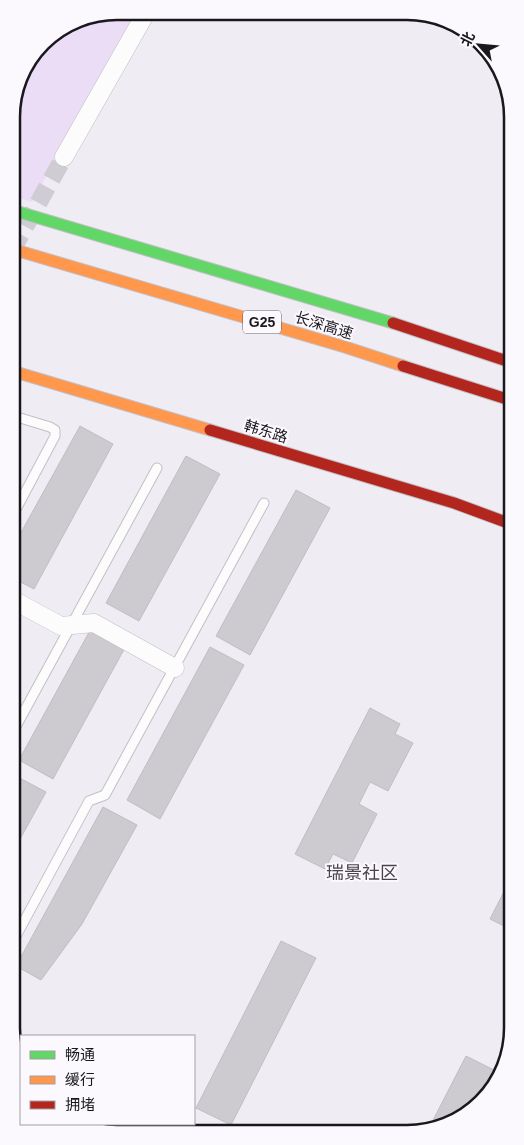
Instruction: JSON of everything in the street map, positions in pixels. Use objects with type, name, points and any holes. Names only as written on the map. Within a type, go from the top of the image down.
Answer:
[{"type":"main road","name":"长深高速","points":[[20,212],[361,313],[504,360]]},
{"type":"main road","name":"长深高速","points":[[20,251],[345,347],[504,398]]},
{"type":"main road","name":"韩东路","points":[[20,372],[454,503],[504,521]]},
{"type":"street","points":[[64,157],[141,20]]},
{"type":"street","points":[[20,604],[61,626],[94,623],[175,668]]},
{"type":"lane","points":[[20,418],[50,427],[55,430],[56,436],[20,501]]},
{"type":"lane","points":[[20,719],[157,468]]},
{"type":"lane","points":[[20,927],[89,801],[105,795],[264,503]]},
{"type":"shaded area","points":[[110,20],[134,20],[32,202],[20,198],[20,110],[23,92],[33,68],[48,48],[63,36],[80,27]]},
{"type":"building","points":[[80,426],[113,444],[34,589],[20,582],[20,534]]},
{"type":"building","points":[[186,456],[220,474],[139,621],[106,603]]},
{"type":"building","points":[[296,490],[330,508],[250,655],[216,636]]},
{"type":"building","points":[[93,625],[127,644],[53,779],[20,761]]},
{"type":"building","points":[[210,647],[244,665],[160,819],[127,800]]},
{"type":"building","points":[[370,708],[400,724],[395,734],[413,743],[388,791],[370,782],[359,804],[377,814],[352,863],[333,854],[325,869],[295,854]]},
{"type":"building","points":[[20,778],[46,792],[20,839]]},
{"type":"building","points":[[103,807],[137,825],[82,924],[41,980],[20,968],[20,959]]},
{"type":"building","points":[[504,892],[504,926],[490,919]]},
{"type":"building","points":[[281,941],[316,958],[231,1125],[196,1108]]},
{"type":"building","points":[[466,1056],[494,1070],[476,1097],[456,1112],[432,1122]]},
{"type":"tunnel","points":[[20,236],[64,157]]},
{"type":"traffic: fast","points":[[20,212],[393,323]]},
{"type":"traffic: slow","points":[[20,251],[345,347],[403,366]]},
{"type":"traffic: slow","points":[[20,373],[210,430]]},
{"type":"traffic: jam","points":[[393,323],[504,360]]},
{"type":"traffic: jam","points":[[403,366],[504,398]]},
{"type":"traffic: jam","points":[[210,430],[454,503],[504,521]]},
{"type":"district","name":"瑞景社区","points":[[362,873]]}]
